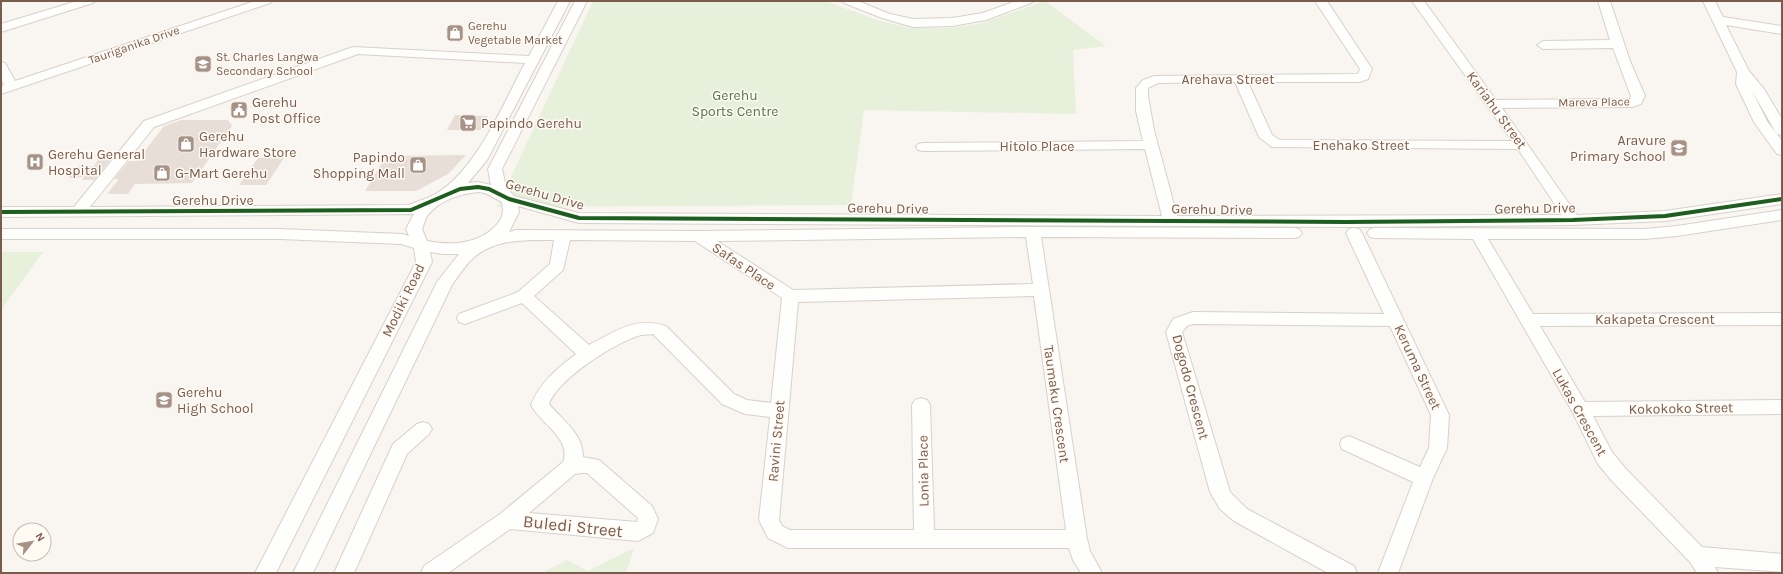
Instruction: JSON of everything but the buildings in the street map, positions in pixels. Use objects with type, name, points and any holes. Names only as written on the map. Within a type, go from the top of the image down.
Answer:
[{"type":"street","points":[[1,28],[89,1]]},
{"type":"street","name":"Tauriganika Drive","points":[[6,88],[266,1]]},
{"type":"street","name":"Modiki Road","points":[[265,573],[424,262],[421,245],[414,229],[422,212],[460,184],[480,160],[564,1]]},
{"type":"street","points":[[303,573],[445,282],[464,258],[485,242],[496,236],[505,227],[512,212],[509,199],[499,188],[495,169],[581,1]]},
{"type":"street","points":[[848,1],[886,16],[914,23],[952,22],[986,16],[1027,1]]},
{"type":"street","name":"Arehava Street","points":[[1171,220],[1151,145],[1140,94],[1145,84],[1153,80],[1170,79],[1240,78],[1354,80],[1364,76],[1366,69],[1321,1]]},
{"type":"street","name":"Kariahu Street","points":[[1418,1],[1522,144],[1573,220]]},
{"type":"street","name":"Mareva Place","points":[[1493,104],[1632,103],[1636,101],[1638,96],[1635,86],[1618,44],[1604,1]]},
{"type":"street","points":[[1709,1],[1743,72],[1758,89],[1780,127]]},
{"type":"street","points":[[1718,20],[1782,30]]},
{"type":"street","points":[[1543,45],[1618,44]]},
{"type":"street","points":[[78,212],[150,124],[357,50],[534,60]]},
{"type":"street","points":[[1,66],[6,88]]},
{"type":"street","points":[[1743,72],[1742,84],[1761,122],[1782,151]]},
{"type":"street","name":"Enehako Street","points":[[1240,78],[1266,137],[1277,144],[1522,144]]},
{"type":"street","name":"Hitolo Place","points":[[923,147],[1151,145]]},
{"type":"street","name":"Gerehu Drive","points":[[1,212],[411,210],[460,189],[478,187],[489,189],[509,199],[579,218],[1354,222],[1573,220],[1665,216],[1782,199]]},
{"type":"street","name":"Gerehu Drive","points":[[1,234],[288,234],[402,238],[421,245],[443,249],[464,248],[516,235],[698,236],[1033,232],[1644,234],[1677,231],[1782,215]]},
{"type":"street","name":"Taumaku Crescent","points":[[1033,232],[1040,290],[1077,539],[1080,554],[1092,573]]},
{"type":"street","name":"Keruma Street","points":[[1354,233],[1440,415],[1438,448],[1424,478],[1388,573]]},
{"type":"street","name":"Lukas Crescent","points":[[1477,233],[1580,409],[1604,458],[1697,556],[1708,573]]},
{"type":"street","points":[[465,318],[524,296],[557,266],[563,236]]},
{"type":"street","name":"Safas Place","points":[[698,236],[790,296]]},
{"type":"street","points":[[790,296],[1040,290]]},
{"type":"street","points":[[524,296],[587,354]]},
{"type":"street","name":"Ravini Street","points":[[790,296],[770,520],[775,532],[788,539],[1077,539]]},
{"type":"street","name":"Dogodo Crescent","points":[[1348,573],[1258,524],[1245,519],[1225,502],[1220,492],[1174,332],[1175,327],[1182,320],[1193,318],[1396,320]]},
{"type":"street","name":"Kakapeta Crescent","points":[[1528,320],[1782,319]]},
{"type":"street","points":[[431,573],[507,520],[570,467],[574,461],[575,448],[572,442],[545,413],[540,405],[544,394],[587,354],[636,329],[653,328],[660,330],[728,399],[745,407],[779,411]]},
{"type":"street","name":"Lonia Place","points":[[921,405],[924,538]]},
{"type":"street","name":"Kokokoko Street","points":[[1580,409],[1782,408]]},
{"type":"street","points":[[344,573],[400,449],[423,429]]},
{"type":"street","points":[[1349,444],[1424,478]]},
{"type":"street","name":"Buledi Street","points":[[507,520],[638,532],[648,523],[646,512],[592,466],[582,465],[570,467]]},
{"type":"street","points":[[1697,556],[1782,563]]},
{"type":"green space","name":"Gerehu Sports Centre","points":[[593,1],[825,1],[880,21],[911,28],[951,28],[983,23],[1045,1],[1106,46],[1073,50],[1076,114],[864,110],[851,205],[497,207]]},
{"type":"green space","points":[[1,252],[43,252],[1,310]]},
{"type":"green space","points":[[634,548],[626,573],[542,573],[567,560],[588,571]]},
{"type":"cycle path","points":[[1,212],[411,210],[460,189],[478,187],[489,189],[509,199],[579,218],[1346,222],[1573,220],[1665,216],[1782,199]]},
{"type":"place","name":"Gerehu Vegetable Market","points":[[455,33]]},
{"type":"place","name":"St. Charles Langwa Secondary School","points":[[203,64]]},
{"type":"place","name":"Gerehu Post Office","points":[[239,110]]},
{"type":"place","name":"Papindo Gerehu","points":[[468,123]]},
{"type":"place","name":"Gerehu Hardware Store","points":[[186,144]]},
{"type":"place","name":"Aravure Primary School","points":[[1679,148]]},
{"type":"place","name":"Gerehu General Hospital","points":[[35,162]]},
{"type":"place","name":"Papindo Shopping Mall","points":[[418,165]]},
{"type":"place","name":"G-Mart Gerehu","points":[[162,173]]},
{"type":"place","name":"Gerehu High School","points":[[164,400]]}]
